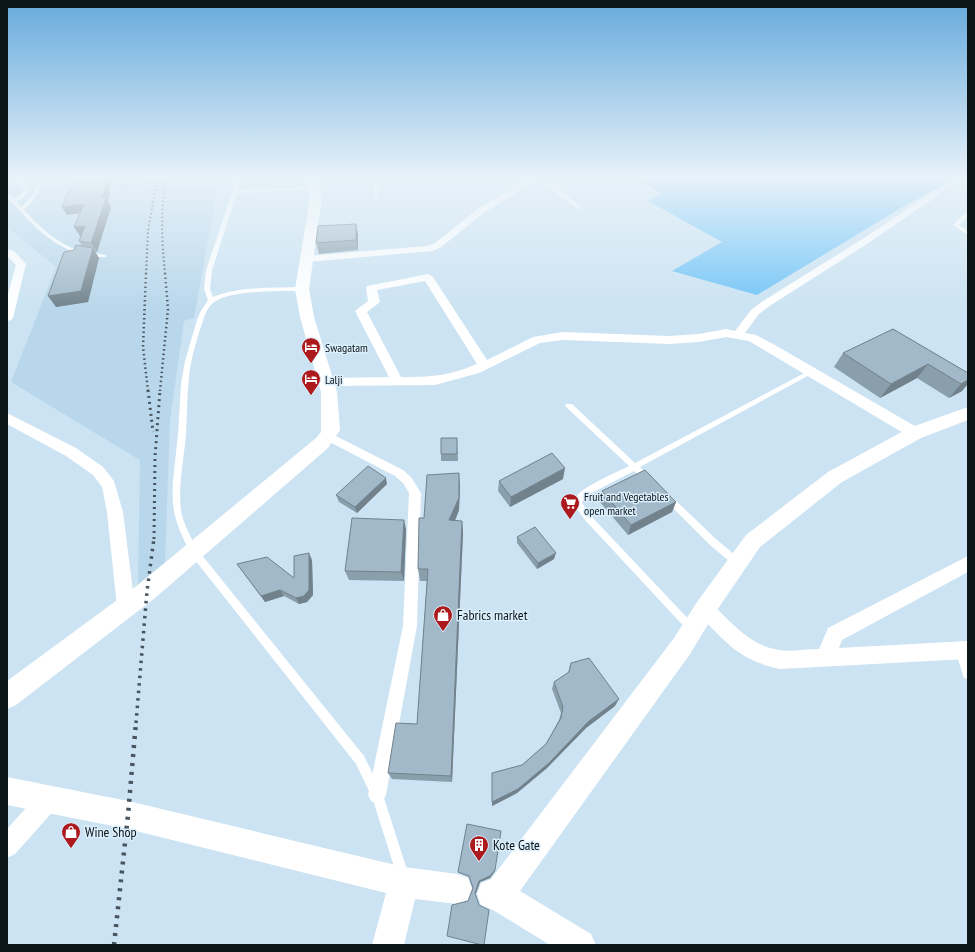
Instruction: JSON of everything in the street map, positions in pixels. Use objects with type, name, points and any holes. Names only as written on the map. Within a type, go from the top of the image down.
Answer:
[{"type":"street","points":[[7,696],[147,591],[328,436],[330,430],[329,392],[307,317],[302,289],[312,223]]},
{"type":"street","points":[[307,259],[429,249],[438,245],[465,223]]},
{"type":"street","points":[[738,334],[754,312],[891,223]]},
{"type":"street","points":[[7,252],[22,264],[7,318]]},
{"type":"street","points":[[397,381],[361,311],[374,302],[371,288],[428,277],[484,365]]},
{"type":"street","points":[[326,382],[435,381],[449,379],[464,374],[536,340],[549,337],[563,336],[669,340],[693,339],[726,333],[738,334],[752,338],[771,348],[915,433]]},
{"type":"street","points":[[580,945],[495,895],[682,646],[753,541],[835,477],[915,433],[968,413]]},
{"type":"street","points":[[8,420],[71,452],[98,470],[109,485],[115,512],[126,607]]},
{"type":"street","points":[[328,436],[399,473],[407,480],[415,493],[410,626],[378,795]]},
{"type":"street","points":[[825,657],[835,634],[968,563]]},
{"type":"street","points":[[706,609],[741,644],[762,656],[780,660],[964,650]]},
{"type":"street","points":[[7,791],[136,817],[404,882],[457,889]]},
{"type":"street","points":[[7,846],[49,799]]},
{"type":"street","points":[[388,945],[404,882]]},
{"type":"lane","points":[[36,223],[60,244],[72,250],[104,256]]},
{"type":"lane","points":[[211,300],[207,289],[209,270],[225,223]]},
{"type":"lane","points":[[958,223],[956,225],[968,233]]},
{"type":"lane","points":[[302,289],[246,291],[211,300],[207,305],[193,337],[187,367],[177,482],[177,511],[194,552],[360,760],[378,795],[404,882]]},
{"type":"lane","points":[[692,630],[588,518],[578,504],[579,499],[585,493],[812,372]]},
{"type":"lane","points":[[569,406],[635,466],[713,542],[738,563]]},
{"type":"lane","points":[[964,650],[968,674]]},
{"type":"shaded area","points":[[7,223],[211,223],[194,318],[184,321],[170,420],[165,563],[138,584],[140,460],[11,382],[56,267],[7,227]]},
{"type":"shaded area","points":[[688,223],[876,223],[757,295],[672,271],[722,242]]},
{"type":"building","points":[[76,223],[98,223],[91,243],[79,241],[85,226],[74,227]]},
{"type":"building","points":[[356,224],[356,240],[316,243],[318,226]]},
{"type":"building","points":[[76,245],[93,248],[81,291],[48,296],[64,252],[74,250]]},
{"type":"building","points":[[893,329],[968,373],[968,380],[961,384],[928,364],[891,384],[843,353]]},
{"type":"building","points":[[441,438],[457,438],[457,454],[441,454]]},
{"type":"building","points":[[552,453],[565,468],[511,497],[499,481]]},
{"type":"building","points":[[368,466],[386,478],[355,507],[336,495]]},
{"type":"building","points":[[645,470],[676,502],[631,525],[602,491]]},
{"type":"building","name":"Fabrics market","points":[[459,473],[459,498],[449,520],[462,521],[451,776],[388,773],[396,723],[417,724],[428,569],[418,569],[419,518],[424,518],[427,475]]},
{"type":"building","points":[[352,518],[404,520],[401,572],[345,571]]},
{"type":"building","points":[[535,527],[556,553],[538,563],[517,537]]},
{"type":"building","points":[[309,553],[309,590],[304,596],[296,598],[280,590],[261,596],[237,564],[267,557],[294,578],[294,556]]},
{"type":"building","points":[[589,658],[619,699],[589,721],[549,763],[518,789],[492,802],[492,773],[522,765],[546,744],[561,718],[563,707],[554,682],[569,672],[571,663]]},
{"type":"building","name":"Kote Gate","points":[[467,824],[501,831],[495,870],[490,876],[479,881],[475,893],[479,905],[489,910],[484,945],[447,936],[452,905],[468,901],[473,888],[469,876],[458,872]]},
{"type":"railway","points":[[146,274],[149,223]]},
{"type":"railway","points":[[162,223],[165,274]]},
{"type":"railway","points":[[146,273],[143,347],[148,391]]},
{"type":"railway","points":[[160,391],[168,309],[165,273]]},
{"type":"railway","points":[[148,390],[153,432]]},
{"type":"railway","points":[[154,539],[155,457],[160,390]]},
{"type":"railway","points":[[136,723],[147,591],[154,538]]},
{"type":"railway","points":[[114,945],[136,722]]},
{"type":"place","name":"Swagatam","points":[[311,364]]},
{"type":"place","name":"Lalji","points":[[311,396]]},
{"type":"place","name":"Fruit and Vegetables open market","points":[[570,520]]},
{"type":"place","name":"Fabrics market","points":[[443,632]]},
{"type":"place","name":"Wine Shop","points":[[71,849]]},
{"type":"place","name":"Kote Gate","points":[[479,862]]}]
